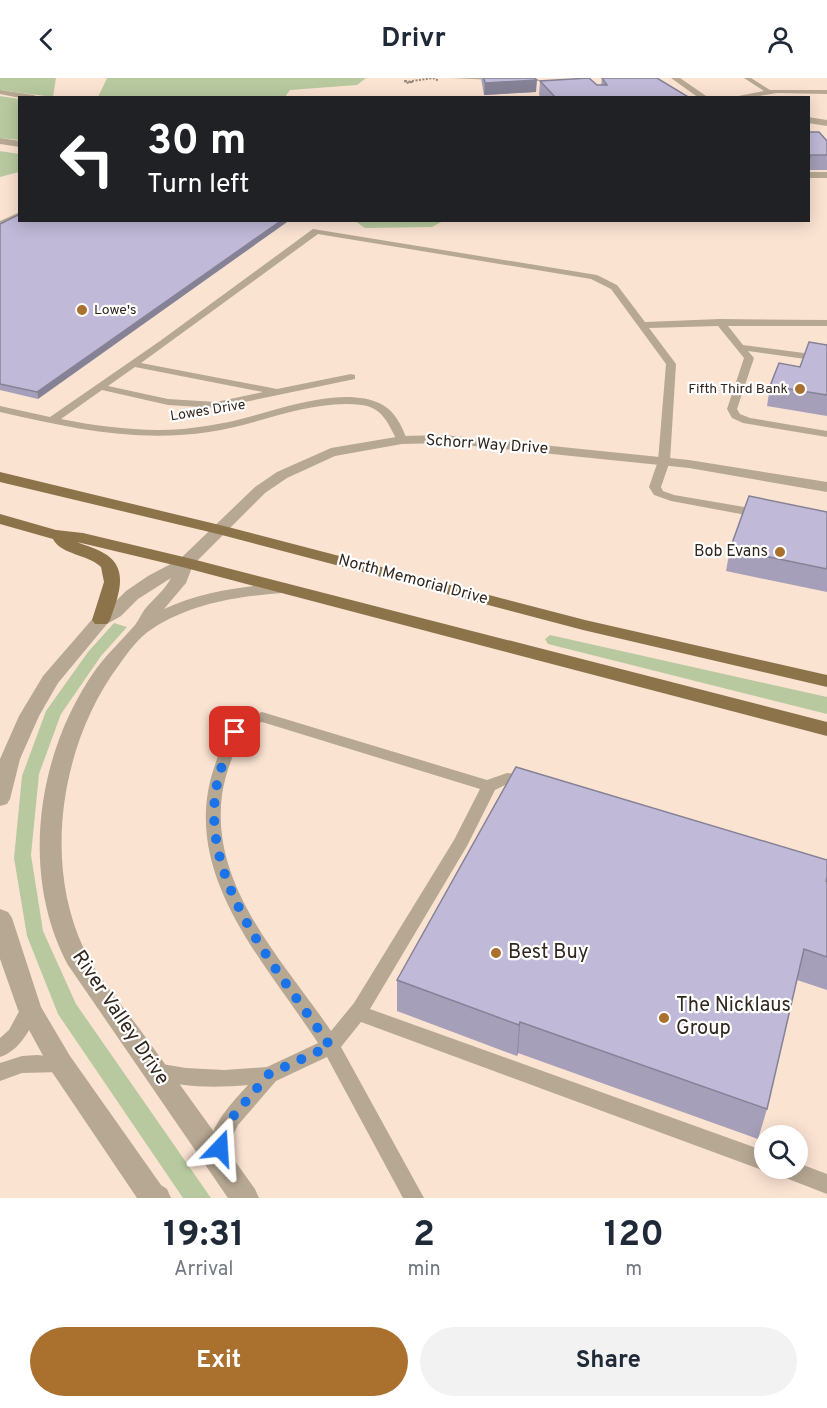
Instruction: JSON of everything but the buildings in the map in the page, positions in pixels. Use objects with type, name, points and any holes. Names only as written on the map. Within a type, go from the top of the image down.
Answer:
[{"type":"main road","name":"North Memorial Drive","points":[[0,477],[222,530],[583,625],[827,681]]},
{"type":"main road","points":[[0,519],[55,535],[83,538],[186,563],[827,729]]},
{"type":"main road","points":[[55,535],[70,546],[105,560],[110,569],[113,581],[112,592],[100,620]]},
{"type":"street","points":[[675,78],[702,96]]},
{"type":"street","points":[[0,92],[23,96]]},
{"type":"street","points":[[810,120],[827,123]]},
{"type":"street","points":[[0,141],[18,144]]},
{"type":"street","points":[[810,175],[827,175]]},
{"type":"street","name":"Schorr Way Drive","points":[[186,563],[260,490],[306,463],[331,452],[402,440],[454,440],[664,461],[827,487]]},
{"type":"street","points":[[0,799],[10,759],[29,716],[50,680],[100,620],[115,612],[132,595],[154,580],[186,563]]},
{"type":"street","name":"River Valley Drive","points":[[145,626],[150,614],[177,583],[186,563]]},
{"type":"street","name":"River Valley Drive","points":[[245,1198],[88,977],[71,947],[60,909],[51,857],[54,799],[69,740],[98,683],[114,658],[145,626],[205,598],[226,593],[282,588]]},
{"type":"street","points":[[0,918],[30,1010],[61,1064],[154,1197]]},
{"type":"lane","points":[[454,78],[494,78]]},
{"type":"lane","points":[[747,78],[769,92]]},
{"type":"lane","points":[[744,96],[769,92],[827,92]]},
{"type":"lane","points":[[0,224],[18,215]]},
{"type":"lane","points":[[51,421],[134,364],[329,222]]},
{"type":"lane","points":[[316,231],[594,277],[614,287],[671,364],[664,461],[655,487],[658,493],[670,498],[771,515]]},
{"type":"lane","points":[[644,325],[720,322],[827,323]]},
{"type":"lane","points":[[720,322],[749,358],[732,409],[736,416],[747,421],[827,434]]},
{"type":"lane","points":[[740,347],[827,359]]},
{"type":"lane","points":[[134,364],[279,392]]},
{"type":"lane","points":[[101,387],[168,402],[198,405],[236,402],[351,377]]},
{"type":"lane","name":"Lowes Drive","points":[[0,409],[51,421],[120,432],[181,432],[233,424],[324,403],[349,401],[374,404],[388,412],[394,419],[402,440]]},
{"type":"lane","points":[[414,1198],[330,1046],[245,921],[225,880],[215,840],[214,797],[235,732],[242,723],[261,717],[489,786]]},
{"type":"lane","points":[[153,1070],[186,1077],[224,1079],[269,1074],[330,1046],[358,1013],[461,842],[489,786],[507,777],[522,778],[544,785]]},
{"type":"lane","points":[[0,1049],[16,1036],[30,1010]]},
{"type":"lane","points":[[358,1013],[754,1157]]},
{"type":"lane","points":[[0,1072],[34,1062],[61,1064]]},
{"type":"lane","points":[[218,1162],[222,1135],[231,1119],[269,1074]]},
{"type":"lane","points":[[808,1177],[827,1184]]},
{"type":"green space","points":[[0,78],[56,78],[53,96],[0,90]]},
{"type":"green space","points":[[107,78],[366,78],[357,85],[290,90],[286,96],[98,96]]},
{"type":"green space","points":[[0,96],[18,99],[18,140],[0,138]]},
{"type":"green space","points":[[0,151],[18,154],[18,172],[0,177]]},
{"type":"green space","points":[[356,222],[441,222],[432,227],[365,228]]},
{"type":"green space","points":[[114,623],[127,627],[101,656],[61,714],[39,774],[31,855],[43,931],[76,1004],[211,1198],[183,1198],[58,1014],[27,936],[14,858],[22,776],[46,711],[88,652]]},
{"type":"green space","points":[[550,635],[827,697],[827,714],[548,644],[545,639]]},
{"type":"place","name":"Lowe's","points":[[82,310]]},
{"type":"place","name":"Fifth Third Bank","points":[[800,389]]},
{"type":"place","name":"Bob Evans","points":[[780,552]]},
{"type":"place","name":"Best Buy","points":[[496,953]]},
{"type":"place","name":"The Nicklaus Group","points":[[664,1018]]},
{"type":"route","points":[[220,1148],[222,1135],[231,1119],[269,1074],[330,1046],[245,921],[225,880],[215,840],[214,797],[235,732]]}]
